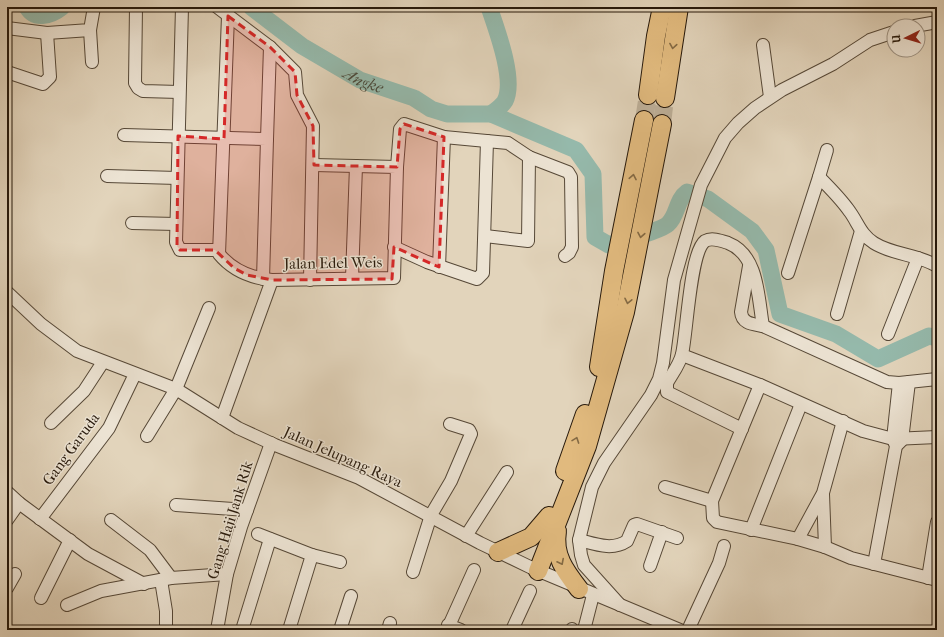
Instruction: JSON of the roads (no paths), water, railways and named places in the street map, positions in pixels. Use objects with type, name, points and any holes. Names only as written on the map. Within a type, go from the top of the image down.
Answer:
[{"type":"highway","points":[[662,7],[656,36],[657,96],[679,7]]},
{"type":"highway","points":[[534,570],[554,513],[592,393],[603,350],[614,271],[644,120]]},
{"type":"highway","points":[[498,552],[522,542],[531,536],[554,513],[587,446],[626,312],[662,124]]},
{"type":"highway","points":[[554,513],[557,556],[566,572],[586,592]]},
{"type":"street","points":[[92,62],[90,30],[94,7]]},
{"type":"street","points":[[136,7],[135,83],[138,88],[143,91],[180,92]]},
{"type":"street","points":[[182,7],[176,242],[180,250],[219,250]]},
{"type":"street","points":[[217,7],[270,47],[295,72],[297,95],[313,126],[314,165],[310,280]]},
{"type":"street","points":[[228,16],[219,254],[234,268],[247,275],[267,280],[267,139],[270,47]]},
{"type":"street","points":[[926,24],[937,22]]},
{"type":"street","points":[[7,28],[47,33],[90,30]]},
{"type":"street","points":[[7,72],[43,84],[50,78],[47,33]]},
{"type":"street","points":[[623,608],[584,565],[579,540],[592,487],[604,464],[651,395],[659,379],[663,363],[669,305],[674,280],[700,185],[725,138],[738,123],[770,97],[833,64],[870,40],[886,35]]},
{"type":"street","points":[[763,45],[770,97]]},
{"type":"street","name":"Jalan Edel Weis","points":[[222,418],[267,280],[352,278],[392,279],[394,275],[397,167],[402,126],[404,124],[444,138]]},
{"type":"street","points":[[124,135],[267,139]]},
{"type":"street","points":[[439,267],[444,138],[508,143],[529,157],[570,174],[572,247],[569,253],[565,256]]},
{"type":"street","points":[[394,247],[439,267],[477,279],[480,277],[483,273],[485,236],[487,141]]},
{"type":"street","points":[[788,273],[827,150]]},
{"type":"street","points":[[485,236],[528,241],[529,157]]},
{"type":"street","points":[[314,165],[397,167]]},
{"type":"street","points":[[352,278],[356,166]]},
{"type":"street","points":[[107,176],[177,178]]},
{"type":"street","points":[[819,177],[850,212],[861,231],[873,243],[888,250],[918,258],[937,266]]},
{"type":"street","points":[[132,223],[176,224]]},
{"type":"street","points":[[837,314],[861,231]]},
{"type":"street","points":[[742,429],[667,392],[667,383],[682,355],[689,299],[701,246],[709,240],[720,240],[734,246],[742,251],[750,262],[763,326]]},
{"type":"street","points":[[888,334],[918,258]]},
{"type":"street","points":[[750,262],[742,317],[746,322],[763,326],[888,382],[904,383],[937,379]]},
{"type":"street","name":"Jalan Jelupang Raya","points":[[7,292],[41,324],[77,351],[176,389],[222,418],[271,443],[359,478],[431,515],[466,536],[534,570],[623,608],[680,630]]},
{"type":"street","points":[[147,436],[176,389],[208,308]]},
{"type":"street","points":[[682,355],[760,385],[863,431],[897,442],[937,437]]},
{"type":"street","points":[[51,423],[84,391],[103,362]]},
{"type":"street","name":"Gang Garuda","points":[[40,519],[109,428],[134,374]]},
{"type":"street","points":[[874,564],[897,442],[904,383]]},
{"type":"street","points":[[760,385],[712,501],[711,512],[713,518],[717,522],[798,539],[825,547],[851,558],[932,579],[937,522]]},
{"type":"street","points":[[751,530],[801,404]]},
{"type":"street","points":[[798,539],[823,492],[843,421]]},
{"type":"street","points":[[413,572],[431,515],[450,481],[471,434],[469,430],[450,424]]},
{"type":"street","name":"Gang Haji Jank Rik","points":[[217,630],[227,574],[247,510],[271,443]]},
{"type":"street","points":[[466,536],[508,472]]},
{"type":"street","points":[[665,487],[712,501]]},
{"type":"street","points":[[7,492],[40,519],[93,557],[144,584]]},
{"type":"street","points":[[823,492],[825,547]]},
{"type":"street","points":[[7,520],[19,503]]},
{"type":"street","points":[[176,505],[247,510]]},
{"type":"street","points":[[111,520],[150,550],[166,579],[166,630]]},
{"type":"street","points":[[579,540],[617,547],[627,542],[634,525],[637,524],[677,538]]},
{"type":"street","points":[[650,566],[662,532]]},
{"type":"street","points":[[258,534],[312,555],[340,562]]},
{"type":"street","points":[[242,630],[270,539]]},
{"type":"street","points":[[40,598],[70,540]]},
{"type":"street","points":[[688,630],[719,563],[724,546]]},
{"type":"street","points":[[289,630],[312,555]]},
{"type":"street","points":[[461,630],[448,627],[474,570]]},
{"type":"street","points":[[7,588],[15,574]]},
{"type":"street","points":[[67,605],[101,591],[166,579],[227,574]]},
{"type":"street","points":[[512,630],[530,591]]},
{"type":"street","points":[[584,630],[586,592]]},
{"type":"street","points":[[340,630],[351,596]]},
{"type":"waterway","name":"Angke","points":[[27,7],[34,14],[39,15],[49,14],[62,7]]},
{"type":"waterway","points":[[251,7],[302,46],[360,80],[414,98],[431,109],[447,114],[491,114],[576,150],[593,174],[595,237],[609,245],[664,227],[674,216],[683,195],[687,192],[708,199],[752,231],[766,250],[780,314],[836,334],[878,359],[929,336],[937,338]]},
{"type":"waterway","points":[[489,7],[504,54],[508,80],[508,92],[505,101],[491,114]]},
{"type":"tunnel","points":[[644,120],[648,95]]},
{"type":"tunnel","points":[[662,124],[665,98]]}]
